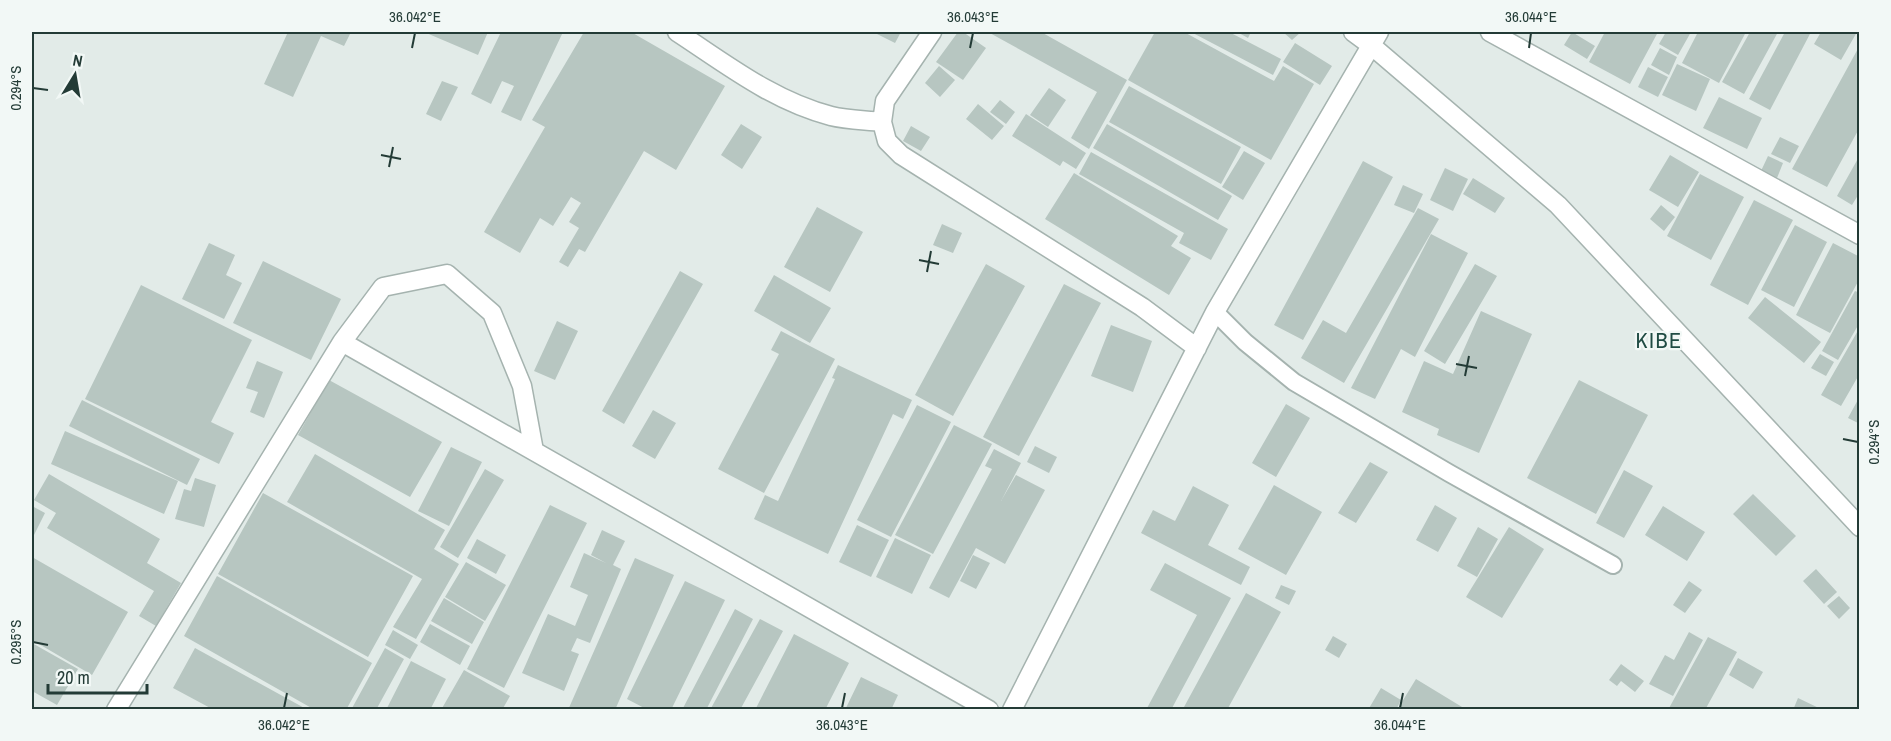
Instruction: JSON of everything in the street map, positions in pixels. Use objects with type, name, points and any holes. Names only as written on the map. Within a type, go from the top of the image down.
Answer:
[{"type":"street","points":[[676,32],[749,80],[788,102],[832,117],[882,122]]},
{"type":"street","points":[[932,32],[885,101],[882,122],[887,141],[901,155],[1142,307],[1197,348]]},
{"type":"street","points":[[1353,32],[1376,39],[1558,205],[1860,526]]},
{"type":"street","points":[[1490,32],[1860,235]]},
{"type":"street","points":[[1012,710],[1215,312],[1376,39]]},
{"type":"street","points":[[121,708],[342,342],[383,287],[447,274],[492,313],[522,386],[534,451]]},
{"type":"street","points":[[342,342],[989,710]]},
{"type":"lane","points":[[1215,312],[1245,342],[1294,382],[1449,473],[1613,565]]},
{"type":"building","points":[[288,32],[351,32],[344,46],[321,36],[293,97],[264,84]]},
{"type":"building","points":[[424,32],[488,32],[478,55]]},
{"type":"building","points":[[501,32],[563,32],[521,121],[501,112],[514,86],[502,81],[491,104],[471,94]]},
{"type":"building","points":[[584,32],[631,32],[725,86],[676,170],[644,151],[585,252],[579,249],[568,267],[559,262],[579,228],[569,222],[581,203],[571,197],[553,226],[540,218],[520,253],[484,232],[545,127],[532,120]]},
{"type":"building","points":[[873,32],[901,32],[895,43]]},
{"type":"building","points":[[958,32],[963,32],[986,48],[963,80],[936,62]]},
{"type":"building","points":[[988,32],[1041,32],[1127,80],[1089,149],[1071,138],[1097,92]]},
{"type":"building","points":[[1155,32],[1184,32],[1274,81],[1283,66],[1314,84],[1271,160],[1128,80]]},
{"type":"building","points":[[1191,32],[1229,32],[1281,59],[1273,75]]},
{"type":"building","points":[[1237,32],[1251,32],[1248,38]]},
{"type":"building","points":[[1283,32],[1301,32],[1292,40]]},
{"type":"building","points":[[1572,32],[1595,46],[1587,59],[1564,45]]},
{"type":"building","points":[[1605,32],[1658,32],[1630,84],[1589,62]]},
{"type":"building","points":[[1666,32],[1691,32],[1678,55],[1659,44]]},
{"type":"building","points":[[1698,32],[1746,32],[1719,83],[1682,63]]},
{"type":"building","points":[[1750,32],[1778,32],[1744,94],[1722,82]]},
{"type":"building","points":[[1785,32],[1811,32],[1770,110],[1749,99]]},
{"type":"building","points":[[1821,32],[1857,32],[1841,60],[1814,44]]},
{"type":"building","points":[[1295,43],[1332,66],[1320,85],[1283,62]]},
{"type":"building","points":[[1860,45],[1860,127],[1827,187],[1792,169]]},
{"type":"building","points":[[1660,48],[1677,57],[1669,75],[1651,65]]},
{"type":"building","points":[[1677,64],[1710,79],[1696,111],[1662,95]]},
{"type":"building","points":[[939,66],[955,80],[940,97],[925,83]]},
{"type":"building","points":[[1648,67],[1668,77],[1658,97],[1638,87]]},
{"type":"building","points":[[442,81],[458,87],[441,121],[426,114]]},
{"type":"building","points":[[1129,86],[1241,147],[1221,184],[1109,122]]},
{"type":"building","points":[[1049,88],[1066,100],[1048,127],[1030,115]]},
{"type":"building","points":[[1719,97],[1762,118],[1747,149],[1703,128]]},
{"type":"building","points":[[1000,100],[1015,112],[1006,124],[990,112]]},
{"type":"building","points":[[978,104],[1004,126],[992,140],[966,119]]},
{"type":"building","points":[[1026,114],[1086,153],[1076,169],[1063,161],[1060,166],[1012,136]]},
{"type":"building","points":[[741,124],[762,137],[742,169],[721,155]]},
{"type":"building","points":[[1107,124],[1232,196],[1218,220],[1093,148]]},
{"type":"building","points":[[911,126],[930,137],[921,151],[903,141]]},
{"type":"building","points":[[1780,137],[1799,146],[1790,163],[1771,154]]},
{"type":"building","points":[[1244,151],[1265,163],[1243,200],[1222,187]]},
{"type":"building","points":[[1091,152],[1228,229],[1211,260],[1179,243],[1184,233],[1079,174]]},
{"type":"building","points":[[1670,155],[1699,172],[1678,207],[1649,190]]},
{"type":"building","points":[[1860,155],[1860,192],[1852,205],[1837,196]]},
{"type":"building","points":[[1768,156],[1783,163],[1777,178],[1761,171]]},
{"type":"building","points":[[1363,161],[1393,177],[1303,340],[1274,325]]},
{"type":"building","points":[[1445,168],[1468,179],[1453,211],[1430,200]]},
{"type":"building","points":[[1074,173],[1178,236],[1171,246],[1191,258],[1169,295],[1045,219]]},
{"type":"building","points":[[1700,174],[1744,197],[1711,260],[1667,236]]},
{"type":"building","points":[[1473,178],[1505,198],[1495,213],[1463,194]]},
{"type":"building","points":[[1403,185],[1423,194],[1414,213],[1394,205]]},
{"type":"building","points":[[1754,200],[1793,220],[1748,305],[1710,285]]},
{"type":"building","points":[[1661,205],[1675,217],[1664,231],[1650,219]]},
{"type":"building","points":[[817,207],[863,232],[830,292],[784,267]]},
{"type":"building","points":[[1418,208],[1439,219],[1344,383],[1301,358],[1323,320],[1346,333]]},
{"type":"building","points":[[942,224],[962,233],[953,253],[933,245]]},
{"type":"building","points":[[1795,225],[1827,242],[1794,307],[1761,290]]},
{"type":"building","points":[[1431,234],[1468,253],[1415,357],[1401,349],[1375,399],[1351,388]]},
{"type":"building","points":[[209,243],[235,255],[226,275],[242,283],[224,319],[182,299]]},
{"type":"building","points":[[1833,243],[1860,257],[1860,278],[1830,333],[1796,315]]},
{"type":"building","points":[[263,261],[341,299],[311,360],[233,323]]},
{"type":"building","points":[[986,264],[1025,286],[953,416],[915,395]]},
{"type":"building","points":[[1475,264],[1497,276],[1445,364],[1424,351]]},
{"type":"building","points":[[680,271],[703,284],[624,424],[602,411]]},
{"type":"building","points":[[774,275],[831,308],[810,343],[754,311]]},
{"type":"building","points":[[1064,284],[1101,303],[1019,456],[983,437]]},
{"type":"building","points":[[141,285],[252,340],[211,422],[234,433],[219,464],[85,399]]},
{"type":"building","points":[[1855,291],[1860,293],[1860,322],[1838,360],[1822,351]]},
{"type":"building","points":[[1765,297],[1821,342],[1804,363],[1748,318]]},
{"type":"building","points":[[1481,311],[1532,334],[1479,453],[1437,435],[1439,429],[1402,412],[1424,361],[1453,374]]},
{"type":"building","points":[[557,321],[578,331],[555,380],[534,371]]},
{"type":"building","points":[[1111,325],[1152,341],[1133,392],[1091,376]]},
{"type":"building","points":[[1860,327],[1860,373],[1841,406],[1821,395]]},
{"type":"building","points":[[781,331],[835,359],[764,493],[718,469],[779,354],[771,350]]},
{"type":"building","points":[[1820,354],[1834,362],[1826,376],[1811,368]]},
{"type":"building","points":[[257,361],[283,372],[264,418],[250,412],[258,392],[246,388]]},
{"type":"building","points":[[838,365],[912,400],[903,419],[893,414],[828,554],[754,519],[765,495],[778,501],[835,379],[832,378]]},
{"type":"building","points":[[329,380],[442,442],[410,497],[298,435]]},
{"type":"building","points":[[1579,380],[1648,415],[1596,514],[1527,478]]},
{"type":"building","points":[[1860,396],[1860,424],[1848,418]]},
{"type":"building","points":[[82,400],[200,459],[187,485],[69,426]]},
{"type":"building","points":[[1286,404],[1310,418],[1276,477],[1252,463]]},
{"type":"building","points":[[917,405],[951,422],[891,537],[857,520]]},
{"type":"building","points":[[653,410],[676,423],[655,459],[632,446]]},
{"type":"building","points":[[954,425],[992,444],[933,554],[895,535]]},
{"type":"building","points":[[65,431],[178,481],[164,514],[51,464]]},
{"type":"building","points":[[1035,446],[1057,457],[1049,473],[1027,462]]},
{"type":"building","points":[[451,447],[482,462],[449,526],[418,511]]},
{"type":"building","points":[[994,449],[1021,463],[1001,501],[1016,475],[1045,490],[1005,564],[976,548],[949,598],[929,588],[992,469],[985,466]]},
{"type":"building","points":[[315,454],[445,530],[434,549],[459,564],[416,639],[393,627],[422,579],[287,502]]},
{"type":"building","points":[[1370,462],[1388,472],[1356,523],[1338,513]]},
{"type":"building","points":[[485,469],[504,480],[458,558],[440,547]]},
{"type":"building","points":[[1624,470],[1653,486],[1624,538],[1596,523]]},
{"type":"building","points":[[49,474],[160,539],[147,563],[181,583],[156,626],[139,616],[154,591],[47,528],[56,513],[34,500]]},
{"type":"building","points":[[195,478],[216,485],[204,527],[175,519],[184,489],[191,491]]},
{"type":"building","points":[[1274,485],[1322,512],[1286,575],[1238,549]]},
{"type":"building","points":[[1193,486],[1229,505],[1208,545],[1250,567],[1241,585],[1141,533],[1153,510],[1175,521]]},
{"type":"building","points":[[263,493],[413,576],[368,657],[218,574]]},
{"type":"building","points":[[1753,494],[1796,536],[1776,556],[1733,514]]},
{"type":"building","points":[[550,505],[587,523],[504,688],[467,669]]},
{"type":"building","points":[[1435,505],[1457,518],[1438,552],[1416,540]]},
{"type":"building","points":[[32,506],[45,513],[32,539]]},
{"type":"building","points":[[1663,506],[1705,532],[1687,561],[1645,535]]},
{"type":"building","points":[[857,525],[889,540],[871,577],[839,562]]},
{"type":"building","points":[[1478,527],[1498,539],[1477,577],[1457,566]]},
{"type":"building","points":[[1509,527],[1544,549],[1502,618],[1466,597]]},
{"type":"building","points":[[602,530],[625,541],[613,565],[621,569],[590,643],[577,638],[571,651],[579,654],[564,691],[522,673],[548,614],[575,626],[588,595],[570,587],[584,553],[606,563],[591,555]]},
{"type":"building","points":[[895,538],[931,555],[912,594],[876,577]]},
{"type":"building","points":[[477,539],[506,555],[496,574],[467,558]]},
{"type":"building","points":[[973,555],[990,563],[976,589],[960,581]]},
{"type":"building","points":[[32,557],[128,612],[92,675],[32,640]]},
{"type":"building","points":[[635,558],[674,575],[615,710],[568,710]]},
{"type":"building","points":[[466,562],[506,585],[485,621],[445,597]]},
{"type":"building","points":[[1165,563],[1231,598],[1171,710],[1146,710],[1197,615],[1150,590]]},
{"type":"building","points":[[1816,569],[1837,592],[1824,604],[1803,581]]},
{"type":"building","points":[[217,576],[372,663],[346,710],[315,710],[184,636]]},
{"type":"building","points":[[685,581],[725,600],[671,710],[648,710],[627,699]]},
{"type":"building","points":[[1689,581],[1702,590],[1685,613],[1673,605]]},
{"type":"building","points":[[1281,585],[1296,591],[1289,605],[1275,598]]},
{"type":"building","points":[[1246,593],[1281,612],[1227,710],[1188,710],[1184,707]]},
{"type":"building","points":[[1839,596],[1850,608],[1839,619],[1827,606]]},
{"type":"building","points":[[444,598],[484,622],[472,644],[431,621]]},
{"type":"building","points":[[735,609],[753,619],[706,710],[682,710]]},
{"type":"building","points":[[760,619],[783,631],[740,710],[710,710]]},
{"type":"building","points":[[430,624],[470,646],[460,665],[420,642]]},
{"type":"building","points":[[393,630],[418,645],[410,659],[385,645]]},
{"type":"building","points":[[1689,632],[1703,640],[1673,696],[1649,684],[1665,655],[1674,660]]},
{"type":"building","points":[[794,634],[849,663],[825,710],[755,710]]},
{"type":"building","points":[[1333,636],[1347,644],[1339,658],[1325,650]]},
{"type":"building","points":[[1708,637],[1737,652],[1705,710],[1668,710]]},
{"type":"building","points":[[32,643],[78,669],[57,705],[32,691]]},
{"type":"building","points":[[195,648],[308,710],[214,710],[173,688]]},
{"type":"building","points":[[385,648],[404,659],[376,710],[351,710]]},
{"type":"building","points":[[1738,658],[1763,672],[1753,689],[1729,675]]},
{"type":"building","points":[[411,661],[446,679],[430,710],[386,710]]},
{"type":"building","points":[[1621,664],[1644,681],[1635,692],[1621,681],[1617,686],[1609,680]]},
{"type":"building","points":[[464,670],[510,696],[502,710],[441,710]]},
{"type":"building","points":[[861,677],[898,695],[891,710],[845,710]]},
{"type":"building","points":[[1416,679],[1467,710],[1397,710]]},
{"type":"building","points":[[1381,688],[1401,700],[1396,710],[1368,710]]},
{"type":"building","points":[[1798,698],[1823,710],[1793,710]]},
{"type":"district","name":"KIBE","points":[[1659,340]]}]
